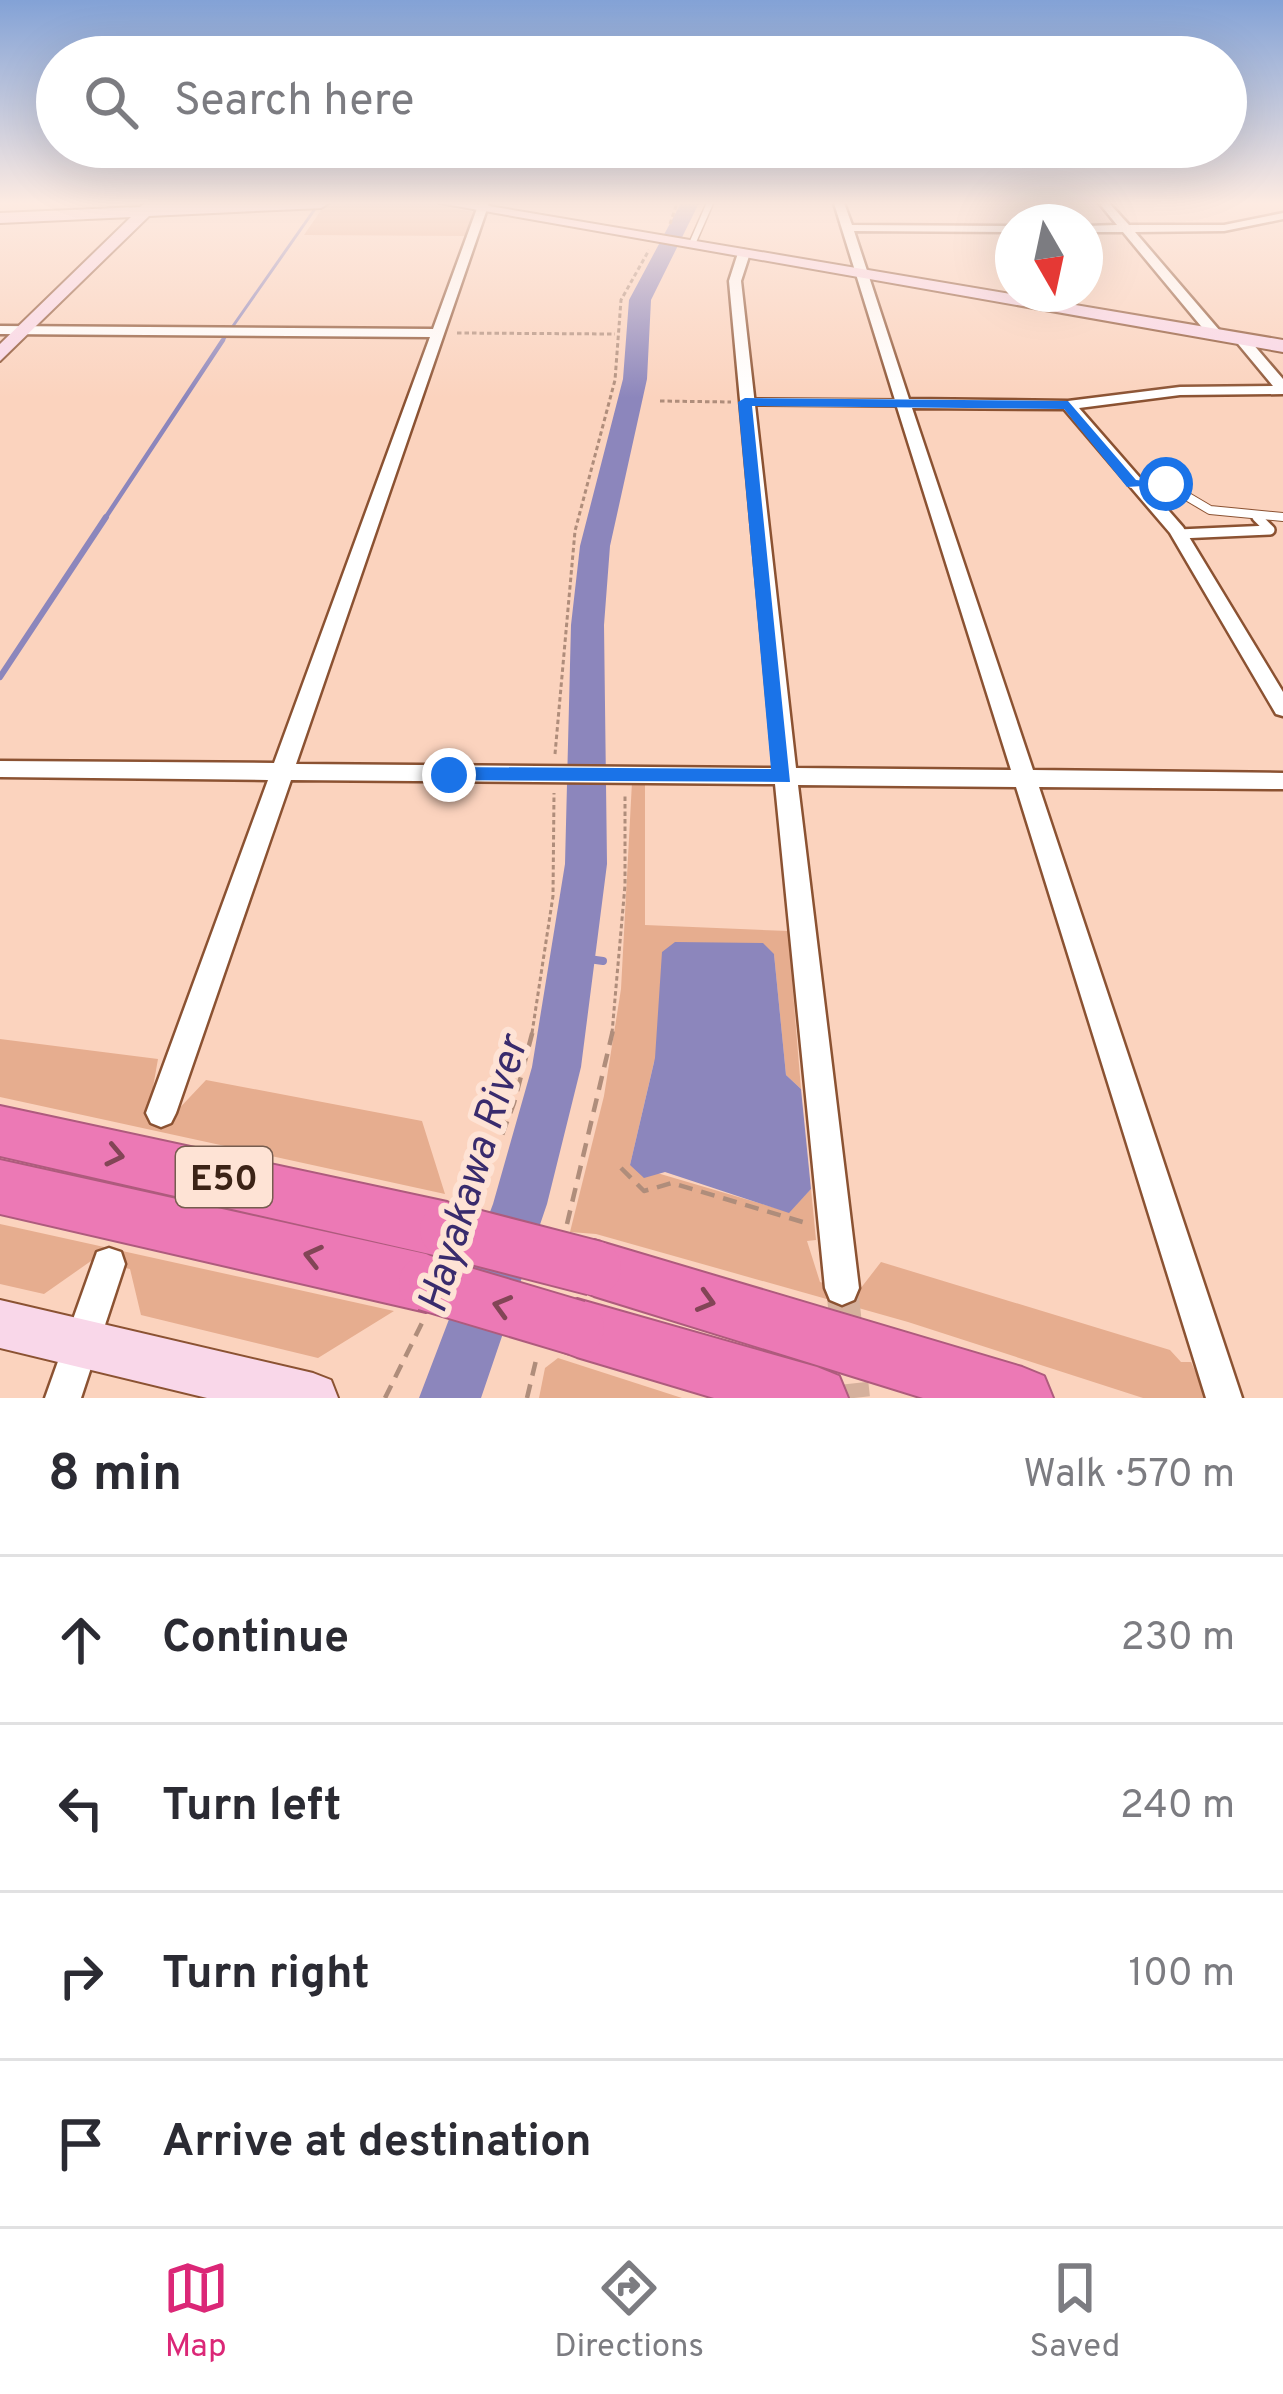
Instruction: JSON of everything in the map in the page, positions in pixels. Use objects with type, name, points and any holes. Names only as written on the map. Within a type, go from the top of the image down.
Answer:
[{"type":"highway","name":"E50","points":[[0,1131],[460,1221],[579,1251],[1022,1398]]},
{"type":"highway","name":"E50","points":[[0,1186],[427,1296],[558,1338],[817,1398]]},
{"type":"street","points":[[0,356],[87,268]]},
{"type":"street","points":[[161,1113],[460,268]]},
{"type":"street","points":[[740,268],[735,287],[782,777],[842,1288]]},
{"type":"street","points":[[831,268],[1283,346]]},
{"type":"street","points":[[859,268],[1224,1398]]},
{"type":"street","points":[[1160,268],[1215,334]]},
{"type":"street","points":[[0,330],[437,333]]},
{"type":"street","points":[[1241,339],[1283,389]]},
{"type":"street","points":[[900,404],[1068,405],[1180,391],[1283,389]]},
{"type":"street","points":[[1068,405],[1179,533],[1283,709]]},
{"type":"street","points":[[0,769],[1283,781]]},
{"type":"street","points":[[63,1398],[109,1264]]},
{"type":"street","points":[[0,1324],[313,1398]]},
{"type":"lane","points":[[745,402],[900,404]]},
{"type":"lane","points":[[1132,484],[1166,484],[1210,510],[1283,518]]},
{"type":"lane","points":[[1179,533],[1270,530],[1254,514]]},
{"type":"path","points":[[460,1221],[505,1125],[540,990],[575,531],[615,380],[621,300],[641,268]]},
{"type":"path","points":[[437,333],[619,334]]},
{"type":"path","points":[[661,401],[745,402]]},
{"type":"path","points":[[579,1251],[612,1037],[626,776]]},
{"type":"path","points":[[621,1168],[644,1191],[672,1183],[832,1228]]},
{"type":"path","points":[[386,1398],[427,1296]]},
{"type":"path","points":[[527,1398],[558,1338]]},
{"type":"shaded area","points":[[632,782],[771,786],[645,785],[645,925],[788,931],[801,1089],[786,1075],[774,954],[654,1062],[630,1165],[789,1212],[811,1189],[816,1240],[807,1241],[820,1282],[857,1293],[881,1262],[1170,1350],[1181,1362],[1191,1362],[1207,1398],[1143,1398],[908,1322],[596,1234],[570,1232],[604,1096],[621,989]]},
{"type":"shaded area","points":[[675,942],[763,943],[774,954],[786,1075],[801,1089],[811,1189],[789,1213],[665,1172],[644,1178],[630,1165],[655,1058],[662,952]]},
{"type":"shaded area","points":[[0,1039],[158,1059],[149,1110],[172,1116],[206,1080],[422,1121],[445,1194],[0,1097]]},
{"type":"shaded area","points":[[0,1224],[394,1311],[318,1358],[141,1315],[130,1269],[91,1261],[44,1294],[0,1284]]},
{"type":"shaded area","points":[[558,1358],[682,1398],[539,1398],[545,1368]]},
{"type":"waterway","points":[[233,326],[273,268]]},
{"type":"waterway","name":"Hayakawa River","points":[[450,1398],[520,1204],[570,998],[586,864],[590,585],[604,504],[635,379],[640,300],[655,268]]},
{"type":"waterway","points":[[221,343],[226,336]]},
{"type":"waterway","points":[[104,520],[221,343]]},
{"type":"waterway","points":[[0,677],[106,517]]},
{"type":"waterway","points":[[574,957],[603,961]]},
{"type":"tunnel","points":[[842,1288],[854,1398]]},
{"type":"route","points":[[449,775],[782,777],[745,402],[1068,405],[1132,484],[1166,484]]}]
